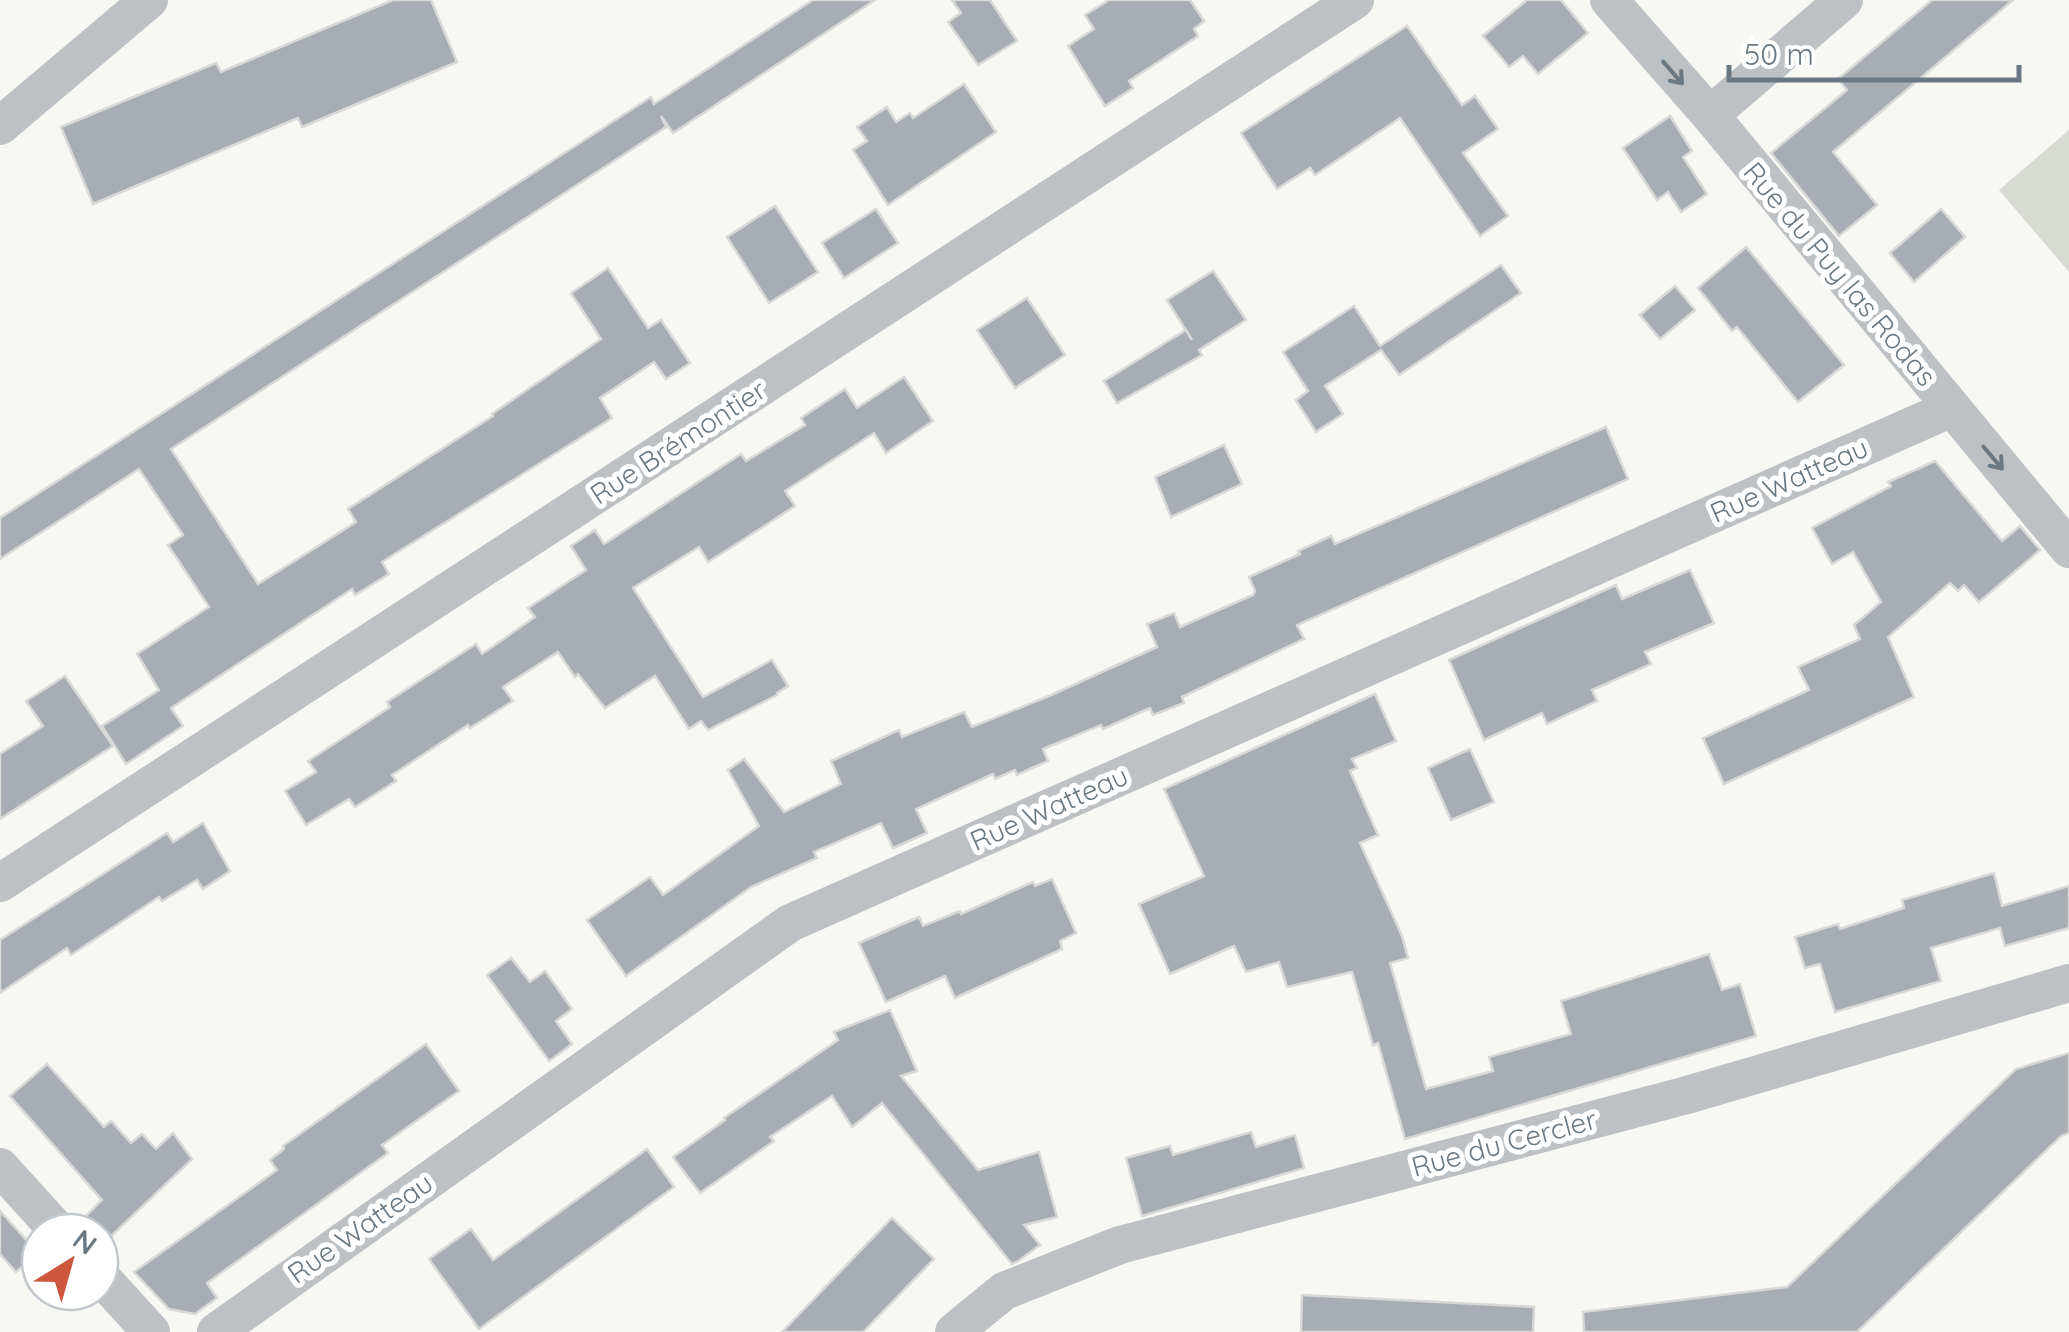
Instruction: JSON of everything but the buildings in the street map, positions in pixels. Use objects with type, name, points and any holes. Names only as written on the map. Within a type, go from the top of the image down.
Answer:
[{"type":"street","points":[[0,126],[149,0]]},
{"type":"street","name":"Rue Brémontier","points":[[0,883],[1356,0]]},
{"type":"street","name":"Rue du Puy las Rodas","points":[[1609,0],[1710,115],[2069,549]]},
{"type":"street","points":[[1710,115],[1844,0]]},
{"type":"street","name":"Rue Watteau","points":[[216,1332],[790,923],[1952,408]]},
{"type":"street","name":"Rue du Cercler","points":[[954,1332],[1004,1291],[1120,1245],[1686,1094],[2069,983]]},
{"type":"street","points":[[0,1168],[41,1212]]},
{"type":"street","points":[[120,1298],[151,1332]]},
{"type":"shaded area","points":[[2069,130],[2069,272],[1999,190]]}]
